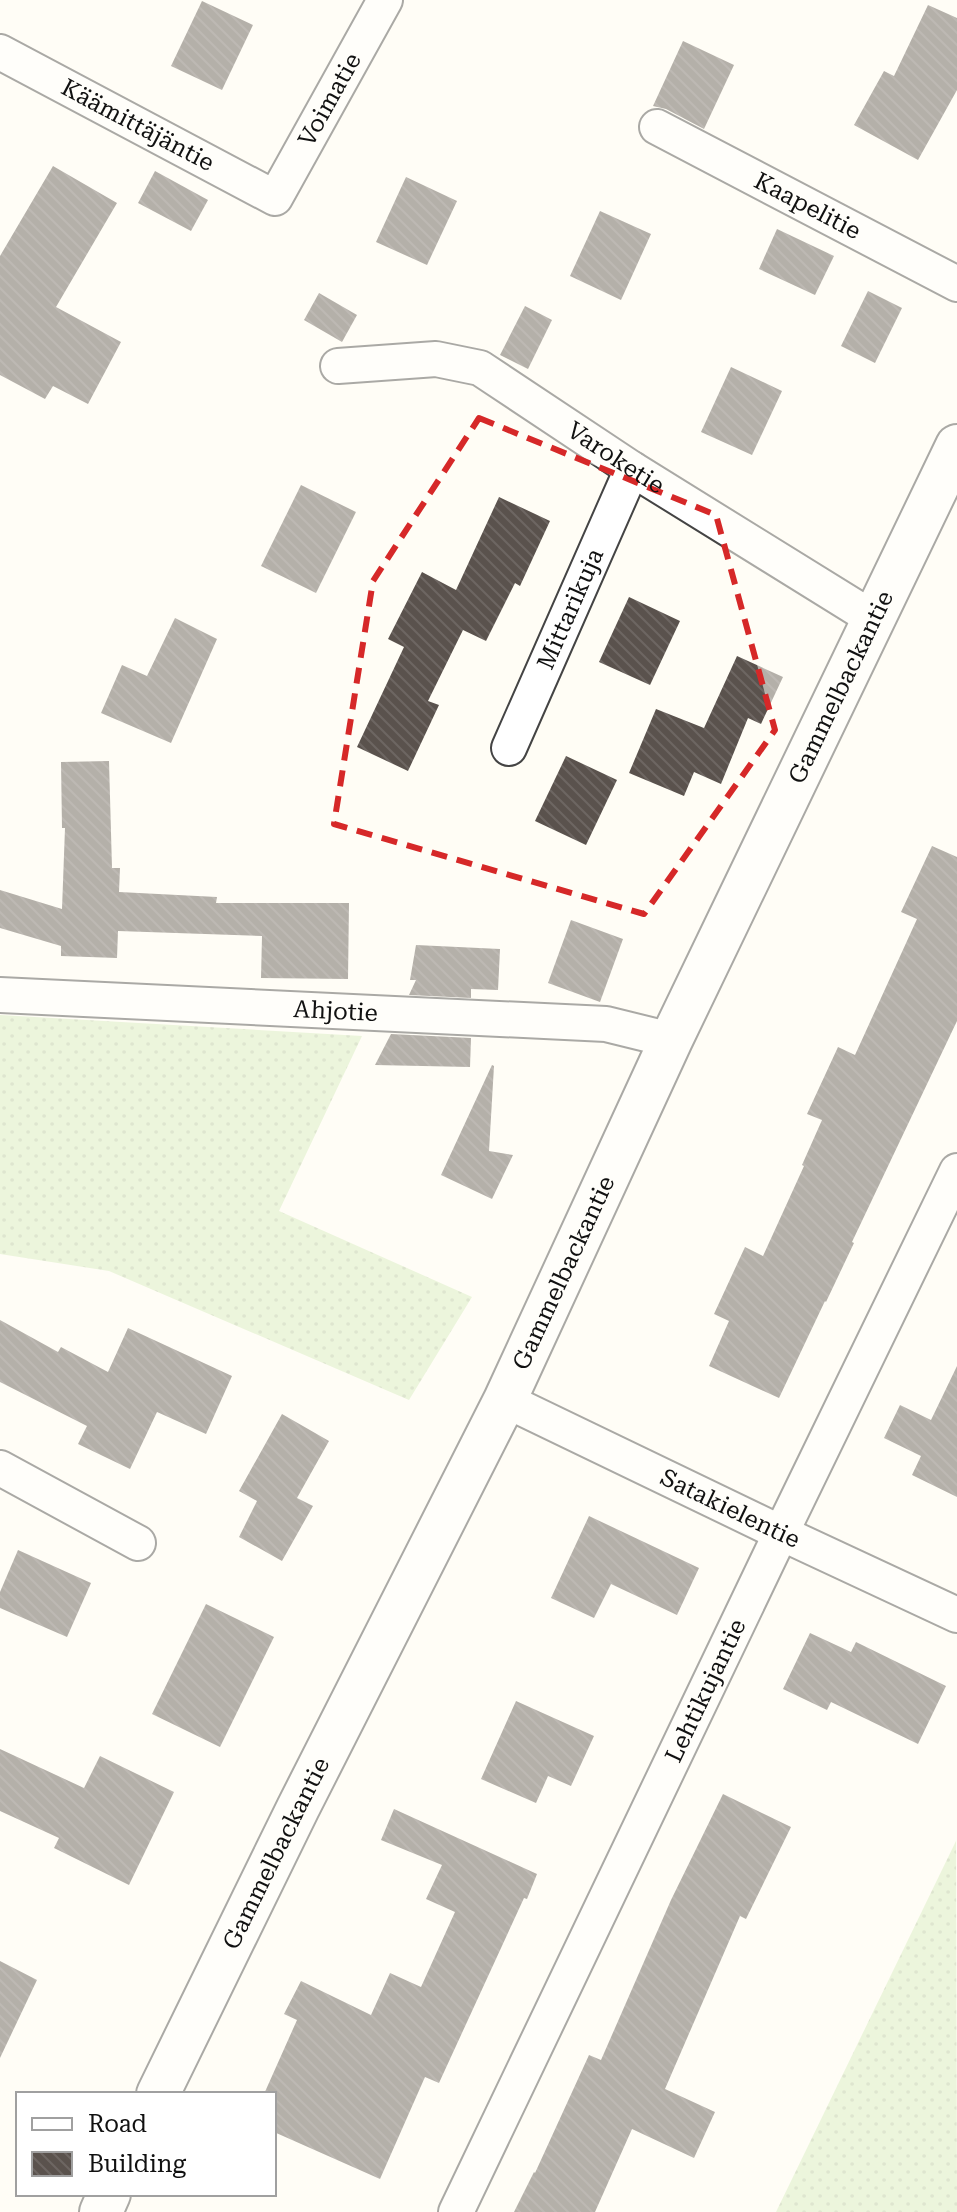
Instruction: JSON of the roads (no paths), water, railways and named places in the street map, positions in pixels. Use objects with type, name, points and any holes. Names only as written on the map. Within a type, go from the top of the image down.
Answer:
[{"type":"street","name":"Voimatie","points":[[275,198],[385,0]]},
{"type":"street","name":"Käämittäjäntie","points":[[0,52],[275,198]]},
{"type":"street","name":"Kaapelitie","points":[[657,127],[957,284]]},
{"type":"street","name":"Varoketie","points":[[338,366],[436,359],[480,368],[632,469],[874,619]]},
{"type":"street","name":"Gammelbackantie","points":[[159,2092],[298,1808],[505,1400],[671,1040],[957,446]]},
{"type":"street","name":"Mittarikuja","points":[[509,748],[632,469]]},
{"type":"street","name":"Ahjotie","points":[[0,995],[606,1024],[671,1040]]},
{"type":"street","name":"Lehtikujantie","points":[[456,2212],[957,1171]]},
{"type":"street","name":"Satakielentie","points":[[505,1400],[957,1615]]},
{"type":"street","points":[[0,1468],[138,1543]]}]
